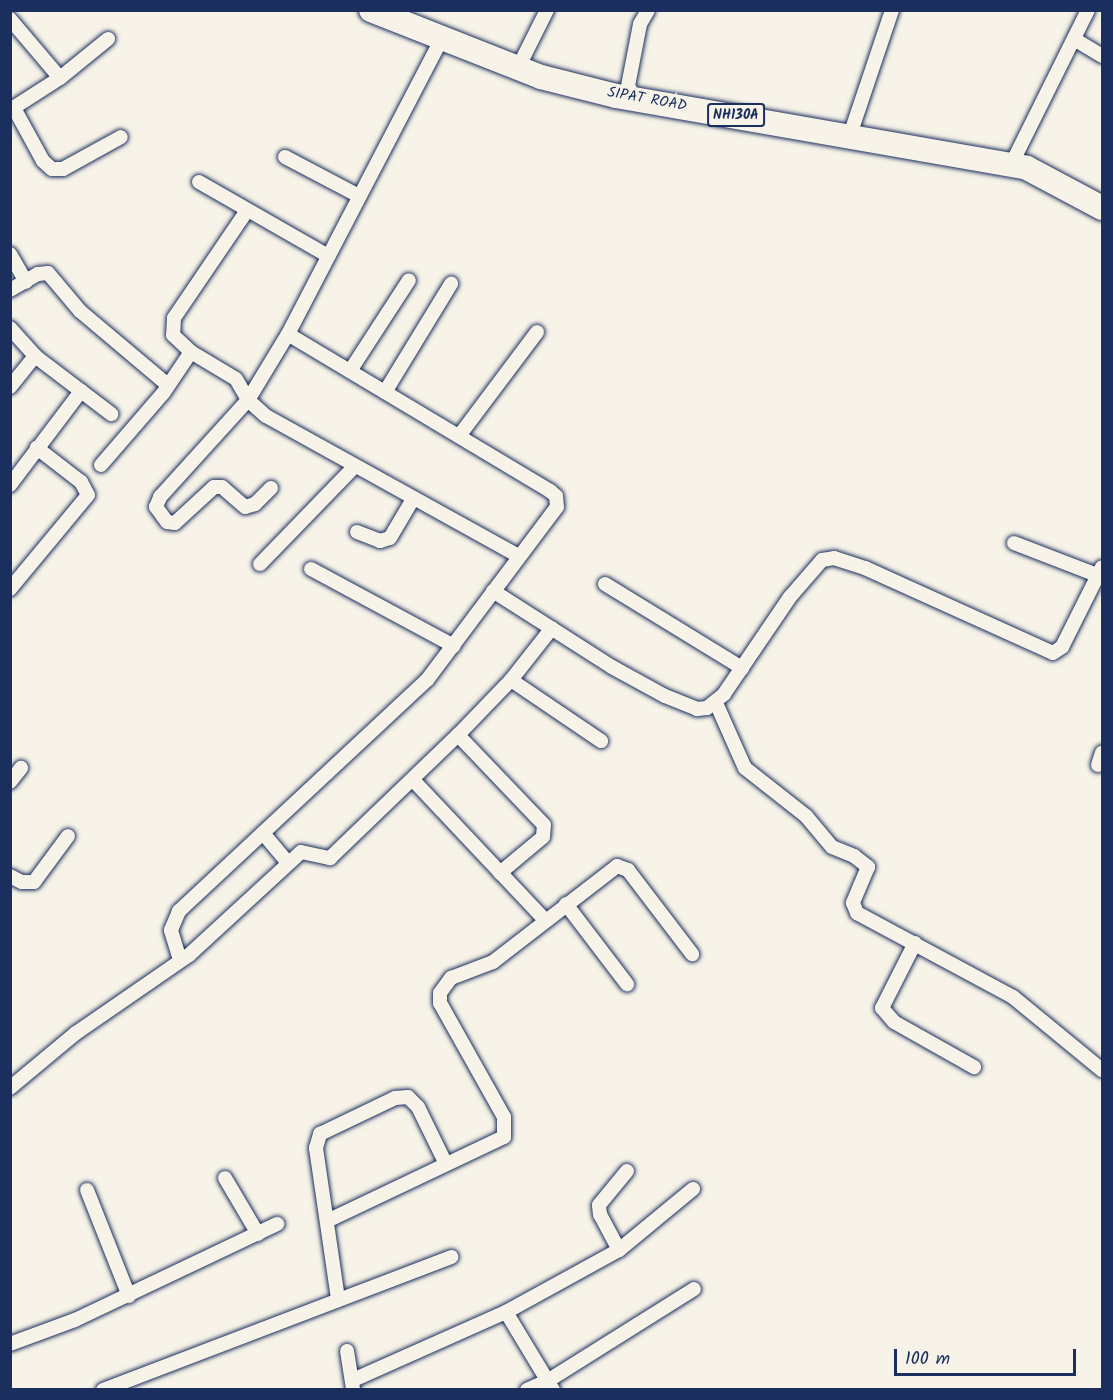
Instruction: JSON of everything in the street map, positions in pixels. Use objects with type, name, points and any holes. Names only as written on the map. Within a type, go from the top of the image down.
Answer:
[{"type":"highway","name":"SIPAT ROAD","points":[[371,10],[506,67],[616,96],[851,130]]},
{"type":"highway","name":"SIPAT ROAD","points":[[397,10],[521,62],[628,86],[851,130],[1050,165],[1102,196]]},
{"type":"highway","name":"SIPAT ROAD","points":[[1013,160],[1049,177],[1102,208]]},
{"type":"street","points":[[521,62],[547,10]]},
{"type":"street","points":[[628,86],[640,24],[648,10]]},
{"type":"street","points":[[851,130],[892,10]]},
{"type":"street","points":[[1013,160],[1088,10]]},
{"type":"street","points":[[10,19],[60,78]]},
{"type":"street","points":[[108,39],[60,78],[12,109],[43,161],[52,170],[63,169],[121,137]]},
{"type":"street","points":[[271,488],[255,504],[245,507],[222,487],[214,487],[175,523],[167,522],[156,507],[160,497],[248,400],[288,334],[441,39]]},
{"type":"street","points":[[1074,39],[1101,51]]},
{"type":"street","points":[[285,157],[359,196]]},
{"type":"street","points":[[199,182],[246,212],[328,256]]},
{"type":"street","points":[[246,212],[171,324],[172,335],[191,352],[236,379],[248,400],[266,416],[519,556]]},
{"type":"street","points":[[10,254],[26,282]]},
{"type":"street","points":[[10,291],[43,272],[52,276],[80,311],[168,385]]},
{"type":"street","points":[[350,371],[409,280]]},
{"type":"street","points":[[385,392],[451,284]]},
{"type":"street","points":[[10,328],[35,356],[111,414]]},
{"type":"street","points":[[459,436],[537,332]]},
{"type":"street","points":[[180,960],[171,930],[179,911],[427,680],[553,513],[556,496],[288,334]]},
{"type":"street","points":[[101,465],[168,385],[191,352]]},
{"type":"street","points":[[10,387],[35,356]]},
{"type":"street","points":[[10,485],[81,391]]},
{"type":"street","points":[[13,582],[82,506],[88,493],[81,482],[38,448]]},
{"type":"street","points":[[260,564],[354,466]]},
{"type":"street","points":[[357,532],[380,541],[390,538],[413,499]]},
{"type":"street","points":[[493,591],[612,667],[680,703],[697,709],[716,703],[790,597],[815,566],[828,558],[865,568],[1047,652],[1062,646],[1101,573],[1014,543]]},
{"type":"street","points":[[311,569],[454,646]]},
{"type":"street","points":[[605,584],[742,668]]},
{"type":"street","points":[[10,1088],[76,1033],[180,960],[304,850],[324,860],[330,858],[414,781],[459,735],[511,680],[552,628]]},
{"type":"street","points":[[511,680],[601,741]]},
{"type":"street","points":[[716,703],[745,768],[806,816],[832,847],[854,855],[868,867],[853,903],[856,913],[1013,997],[1102,1070]]},
{"type":"street","points":[[459,735],[544,825],[543,837],[500,873]]},
{"type":"street","points":[[10,782],[21,768]]},
{"type":"street","points":[[414,781],[546,921]]},
{"type":"street","points":[[263,833],[288,863]]},
{"type":"street","points":[[10,876],[22,882],[34,882],[68,836]]},
{"type":"street","points":[[327,1221],[445,1162],[499,1142],[504,1137],[506,1125],[440,1003],[440,993],[451,978],[493,962],[608,871],[622,866],[692,954]]},
{"type":"street","points":[[566,904],[627,984]]},
{"type":"street","points":[[915,943],[882,1008],[894,1022],[974,1067]]},
{"type":"street","points":[[338,1299],[316,1148],[320,1134],[327,1128],[395,1098],[408,1097],[418,1107],[445,1162]]},
{"type":"street","points":[[619,1250],[600,1215],[599,1204],[627,1171]]},
{"type":"street","points":[[225,1178],[258,1234]]},
{"type":"street","points":[[346,1351],[353,1385],[506,1312],[619,1250],[693,1189]]},
{"type":"street","points":[[87,1190],[129,1296]]},
{"type":"street","points":[[10,1344],[129,1296],[277,1224]]},
{"type":"street","points":[[103,1389],[451,1257]]},
{"type":"street","points":[[527,1389],[551,1385],[694,1289]]},
{"type":"street","points":[[506,1312],[551,1385]]}]
